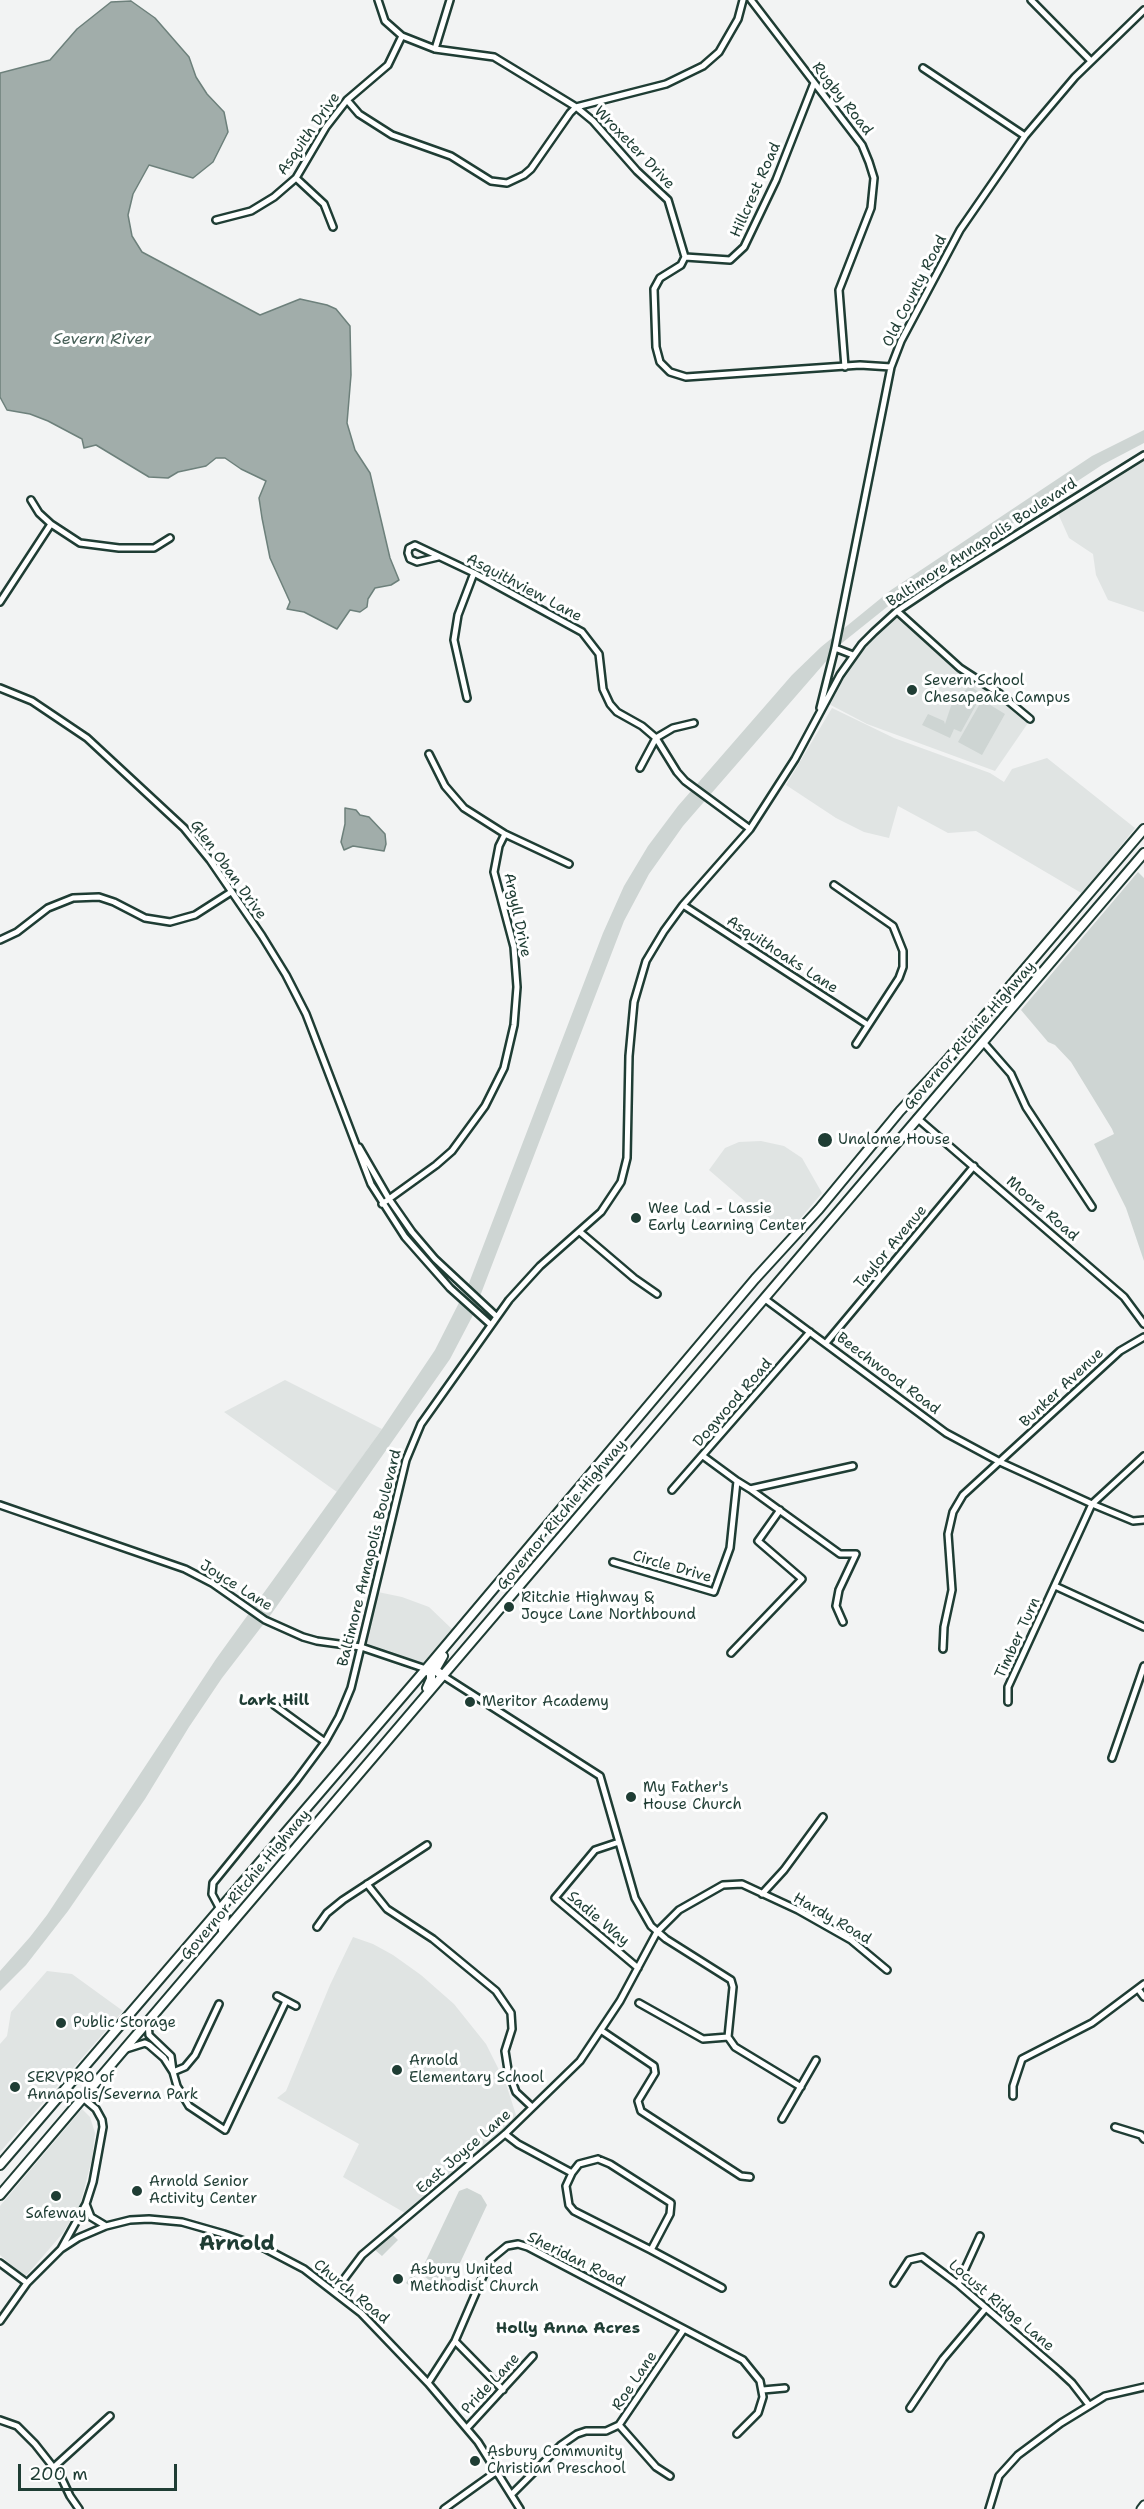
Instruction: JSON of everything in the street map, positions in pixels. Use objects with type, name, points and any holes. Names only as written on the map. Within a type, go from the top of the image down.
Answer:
[{"type":"highway","name":"Governor Ritchie Highway","points":[[0,2165],[1144,828]]},
{"type":"highway","name":"Governor Ritchie Highway","points":[[0,2195],[1144,853]]},
{"type":"highway","points":[[949,1058],[960,1068]]},
{"type":"highway","points":[[673,1379],[684,1392]]},
{"type":"highway","points":[[442,1675],[437,1673],[436,1665],[453,1644],[459,1630]]},
{"type":"highway","points":[[419,1703],[431,1679],[431,1674],[426,1669]]},
{"type":"highway","points":[[220,1909],[225,1915],[221,1934]]},
{"type":"main road","points":[[1141,2509],[1144,2505]]},
{"type":"street","points":[[378,0],[386,21],[402,36]]},
{"type":"street","points":[[435,49],[450,0]]},
{"type":"street","points":[[346,100],[359,114],[392,135],[451,156],[476,173],[499,183],[507,183],[524,175],[537,161],[570,113],[576,108],[666,84],[697,70],[719,52],[738,19],[743,0]]},
{"type":"street","name":"Rugby Road","points":[[751,0],[862,145],[874,178],[871,208],[839,290],[845,367]]},
{"type":"street","points":[[1031,0],[1091,61]]},
{"type":"street","name":"Old County Road","points":[[818,716],[835,648],[891,367],[920,302],[960,230],[1025,136],[1055,99],[1144,10]]},
{"type":"street","name":"Wroxeter Drive","points":[[402,36],[435,49],[494,57],[593,121],[637,171],[668,200],[685,257]]},
{"type":"street","name":"Asquith Drive","points":[[216,220],[252,211],[274,197],[296,178],[346,100],[388,65],[402,36]]},
{"type":"street","points":[[923,68],[1025,136]]},
{"type":"street","name":"Hillcrest Road","points":[[685,257],[730,260],[744,247],[776,180],[814,83]]},
{"type":"street","points":[[296,178],[324,204],[333,227]]},
{"type":"street","points":[[685,257],[681,265],[660,278],[654,289],[656,347],[660,362],[670,372],[686,377],[845,367],[891,367]]},
{"type":"street","name":"Baltimore Annapolis Boulevard","points":[[220,1909],[212,1894],[213,1882],[325,1742],[339,1717],[351,1688],[411,1444],[432,1405],[496,1316],[540,1267],[608,1205],[621,1182],[627,1158],[628,1056],[634,1002],[638,984],[650,955],[683,905],[750,829],[785,776],[854,655],[874,632],[897,611],[993,548],[1144,455]]},
{"type":"street","points":[[31,500],[39,513],[51,524],[80,543],[95,546],[154,548],[170,537]]},
{"type":"street","points":[[0,602],[51,524]]},
{"type":"street","name":"Asquithview Lane","points":[[438,557],[417,562],[410,559],[409,548],[415,545],[474,573],[582,632],[599,654],[603,689],[610,704],[617,712],[642,726],[656,738],[685,781],[750,829]]},
{"type":"street","points":[[467,698],[454,640],[458,615],[474,573]]},
{"type":"street","points":[[897,611],[972,678],[986,684],[1029,719]]},
{"type":"street","points":[[835,648],[854,655]]},
{"type":"street","name":"Glen Oban Drive","points":[[0,688],[32,701],[87,738],[184,828],[210,860],[276,959],[306,1014],[371,1184],[382,1204],[405,1238],[450,1288],[490,1324]]},
{"type":"street","points":[[640,768],[656,738],[678,726],[693,723]]},
{"type":"street","points":[[429,754],[446,786],[464,808],[505,834],[568,864]]},
{"type":"street","name":"Argyll Drive","points":[[382,1204],[452,1151],[489,1099],[504,1068],[514,1025],[517,987],[514,947],[494,872],[499,846],[505,834]]},
{"type":"street","points":[[834,885],[893,926],[903,951],[903,967],[899,978],[856,1044]]},
{"type":"street","points":[[0,940],[17,932],[48,908],[73,898],[99,897],[145,918],[170,922],[195,915],[231,892]]},
{"type":"street","name":"Asquithoaks Lane","points":[[683,905],[868,1025]]},
{"type":"street","points":[[983,1042],[1011,1074],[1026,1107],[1092,1207]]},
{"type":"street","name":"Moore Road","points":[[917,1118],[1124,1296],[1144,1324]]},
{"type":"street","name":"Glen Oban Drive","points":[[352,1136],[389,1199],[412,1232],[435,1259],[496,1316]]},
{"type":"street","name":"Taylor Avenue","points":[[826,1343],[974,1166]]},
{"type":"street","points":[[405,1238],[412,1232]]},
{"type":"street","points":[[580,1232],[634,1278],[657,1294]]},
{"type":"street","points":[[429,1264],[435,1259]]},
{"type":"street","name":"Beechwood Road","points":[[765,1299],[946,1433],[1092,1504],[1133,1521],[1144,1520]]},
{"type":"street","name":"Dogwood Road","points":[[672,1490],[810,1332]]},
{"type":"street","name":"Bunker Avenue","points":[[943,1649],[944,1627],[951,1590],[948,1534],[953,1512],[963,1495],[1120,1350],[1144,1337]]},
{"type":"street","points":[[704,1456],[840,1554],[856,1554],[839,1590],[836,1606],[843,1622]]},
{"type":"street","points":[[1092,1504],[1144,1456]]},
{"type":"street","points":[[750,1489],[853,1466]]},
{"type":"street","name":"Circle Drive","points":[[612,1562],[714,1592],[730,1548],[737,1481]]},
{"type":"street","name":"Timber Turn","points":[[1008,1702],[1008,1687],[1092,1504]]},
{"type":"street","name":"Joyce Lane","points":[[0,1505],[185,1569],[212,1583],[265,1620],[303,1637],[361,1647],[426,1669]]},
{"type":"street","points":[[731,1653],[802,1579],[758,1540],[780,1510]]},
{"type":"street","points":[[1055,1586],[1144,1627]]},
{"type":"street","points":[[1112,1758],[1144,1666]]},
{"type":"street","points":[[442,1675],[600,1776],[635,1898],[651,1926],[731,1980],[734,1987],[728,2037],[735,2047],[801,2087]]},
{"type":"street","points":[[274,1705],[325,1742]]},
{"type":"street","points":[[762,1894],[784,1870],[823,1817]]},
{"type":"street","name":"Sadie Way","points":[[619,1842],[595,1850],[555,1898],[638,1968]]},
{"type":"street","points":[[317,1927],[327,1913],[427,1845]]},
{"type":"street","points":[[367,1884],[387,1909],[433,1939],[496,1991],[511,2013],[512,2029],[505,2050],[508,2070],[516,2092],[532,2107]]},
{"type":"street","name":"Hardy Road","points":[[657,1932],[679,1910],[723,1885],[742,1884],[798,1910],[851,1940],[887,1970]]},
{"type":"street","name":"East Joyce Lane","points":[[335,2291],[362,2255],[505,2134],[580,2061],[602,2031],[657,1932]]},
{"type":"street","points":[[1013,2096],[1013,2086],[1022,2059],[1092,2023],[1144,1984]]},
{"type":"street","points":[[1138,1989],[1144,1997]]},
{"type":"street","points":[[277,1996],[296,2006]]},
{"type":"street","points":[[148,2023],[149,2035],[171,2056],[177,2086],[189,2106],[225,2130],[286,2001]]},
{"type":"street","points":[[639,2003],[702,2039],[728,2037]]},
{"type":"street","points":[[173,2072],[184,2067],[195,2055],[219,2004]]},
{"type":"street","points":[[602,2031],[654,2066],[655,2073],[638,2101],[641,2111],[741,2176],[750,2177]]},
{"type":"street","points":[[126,2049],[145,2043],[164,2058],[173,2072]]},
{"type":"street","points":[[782,2119],[816,2060]]},
{"type":"street","points":[[0,2321],[27,2283],[61,2249],[86,2204],[93,2182],[103,2127],[96,2109],[83,2098]]},
{"type":"street","points":[[1115,2127],[1141,2135],[1144,2139]]},
{"type":"street","points":[[505,2134],[572,2173]]},
{"type":"street","points":[[651,2250],[672,2211],[669,2200],[602,2160],[585,2161],[576,2167],[566,2186],[566,2196],[574,2211],[722,2288]]},
{"type":"street","points":[[86,2204],[91,2217],[106,2226]]},
{"type":"street","name":"Church Road","points":[[61,2249],[78,2238],[106,2226],[135,2220],[182,2222],[264,2248],[304,2269],[335,2291],[387,2338],[428,2383],[467,2428],[520,2509]]},
{"type":"street","points":[[957,2284],[980,2236]]},
{"type":"street","name":"Sheridan Road","points":[[428,2383],[455,2341],[490,2260],[507,2246],[518,2244],[528,2247],[744,2360],[756,2373],[763,2390]]},
{"type":"street","name":"Locust Ridge Lane","points":[[894,2283],[909,2260],[922,2257],[986,2308],[1072,2383],[1089,2405]]},
{"type":"street","points":[[0,2263],[27,2283]]},
{"type":"street","points":[[910,2408],[949,2352],[986,2308]]},
{"type":"street","name":"Roe Lane","points":[[512,2494],[561,2445],[577,2434],[586,2431],[606,2431],[619,2425],[684,2329]]},
{"type":"street","points":[[455,2341],[503,2390]]},
{"type":"street","name":"Pride Lane","points":[[467,2428],[533,2356]]},
{"type":"street","points":[[989,2509],[996,2483],[1010,2462],[1061,2422],[1089,2405],[1105,2396],[1144,2386]]},
{"type":"street","points":[[737,2434],[758,2413],[763,2390],[785,2388]]},
{"type":"street","points":[[54,2467],[110,2416]]},
{"type":"street","points":[[0,2420],[17,2426],[35,2444],[54,2467],[79,2509]]},
{"type":"street","points":[[619,2425],[656,2467],[669,2476]]},
{"type":"street","points":[[444,2509],[497,2471]]},
{"type":"shaded area","points":[[1144,430],[1144,443],[1102,465],[892,603],[842,643],[683,826],[649,874],[624,921],[472,1317],[450,1359],[272,1613],[222,1678],[145,1799],[68,1911],[26,1965],[0,1991],[0,1971],[47,1915],[216,1659],[382,1429],[435,1350],[469,1283],[603,933],[624,886],[648,846],[678,806],[792,675],[821,647],[891,590],[1092,456]]},
{"type":"shaded area","points":[[1144,455],[1144,612],[1108,600],[1096,575],[1093,554],[1069,538],[1056,509]]},
{"type":"shaded area","name":"Severn School Chesapeake Campus","points":[[897,611],[960,668],[986,684],[1028,723],[995,771],[867,724],[825,702],[852,657]]},
{"type":"shaded area","points":[[970,686],[982,694],[961,732],[954,729],[950,738],[922,725],[928,714],[944,721],[945,724],[955,694],[960,695]]},
{"type":"shaded area","points":[[982,700],[1005,714],[982,755],[958,742]]},
{"type":"shaded area","points":[[832,708],[894,738],[990,773],[1004,782],[1012,769],[1047,758],[1135,828],[1083,894],[976,831],[948,833],[898,806],[889,838],[864,832],[836,818],[786,785]]},
{"type":"shaded area","points":[[1138,872],[1144,878],[1144,1261],[1126,1208],[1094,1144],[1114,1134],[1112,1129],[1071,1062],[1055,1045],[1048,1042],[1021,1010]]},
{"type":"shaded area","points":[[761,1141],[784,1146],[802,1158],[822,1193],[793,1227],[762,1216],[709,1170],[725,1148],[739,1142]]},
{"type":"shaded area","points":[[285,1380],[382,1429],[337,1492],[224,1412]]},
{"type":"shaded area","points":[[378,1592],[402,1597],[429,1607],[453,1630],[424,1663],[366,1645]]},
{"type":"shaded area","name":"Arnold Elementary School","points":[[353,1937],[373,1944],[393,1955],[421,1975],[454,2004],[486,2044],[506,2084],[518,2121],[405,2213],[343,2177],[359,2144],[277,2098],[286,2091],[330,1985]]},
{"type":"shaded area","points":[[47,1971],[72,1974],[123,2011],[0,2152],[0,2044],[7,2036],[11,2012]]},
{"type":"shaded area","points":[[82,2109],[90,2117],[95,2133],[92,2159],[80,2205],[63,2233],[25,2277],[0,2255],[0,2206]]},
{"type":"shaded area","points":[[467,2188],[481,2195],[487,2205],[446,2293],[420,2273],[459,2191]]},
{"type":"shaded area","points":[[392,2234],[398,2240],[382,2256],[375,2250]]},
{"type":"shaded area","points":[[412,2274],[424,2284],[417,2292],[406,2283]]},
{"type":"water","name":"Severn River","points":[[131,1],[155,18],[189,57],[196,77],[207,94],[224,112],[228,132],[213,162],[193,178],[149,165],[133,194],[128,215],[132,236],[142,252],[260,315],[300,299],[336,309],[350,326],[351,375],[347,423],[355,450],[370,473],[390,558],[399,580],[391,585],[375,588],[368,599],[367,607],[360,612],[350,610],[337,629],[304,612],[287,609],[290,602],[270,558],[262,518],[259,498],[266,481],[225,458],[216,458],[206,466],[178,472],[168,478],[149,477],[96,445],[84,448],[82,439],[48,421],[30,414],[7,410],[0,397],[0,73],[50,60],[77,29],[111,2]]},
{"type":"water","points":[[345,808],[356,810],[360,815],[369,817],[385,834],[384,851],[353,846],[344,850],[341,842],[345,824]]},
{"type":"place","name":"Severn School Chesapeake Campus","points":[[912,690]]},
{"type":"place","name":"Unalome House","points":[[825,1140]]},
{"type":"place","name":"Wee Lad - Lassie Early Learning Center","points":[[636,1218]]},
{"type":"place","name":"Ritchie Highway & Joyce Lane Northbound","points":[[509,1607]]},
{"type":"place","name":"Meritor Academy","points":[[470,1702]]},
{"type":"place","name":"My Father's House Church","points":[[631,1797]]},
{"type":"place","name":"Public Storage","points":[[61,2023]]},
{"type":"place","name":"Arnold Elementary School","points":[[397,2070]]},
{"type":"place","name":"SERVPRO of Annapolis/Severna Park","points":[[15,2087]]},
{"type":"place","name":"Arnold Senior Activity Center","points":[[137,2191]]},
{"type":"place","name":"Safeway","points":[[56,2196]]},
{"type":"place","name":"Asbury United Methodist Church","points":[[398,2279]]},
{"type":"place","name":"Asbury Community Christian Preschool","points":[[475,2461]]},
{"type":"district","name":"Lark Hill","points":[[274,1701]]},
{"type":"district","name":"Arnold","points":[[237,2245]]},
{"type":"district","name":"Holly Anna Acres","points":[[568,2329]]}]
